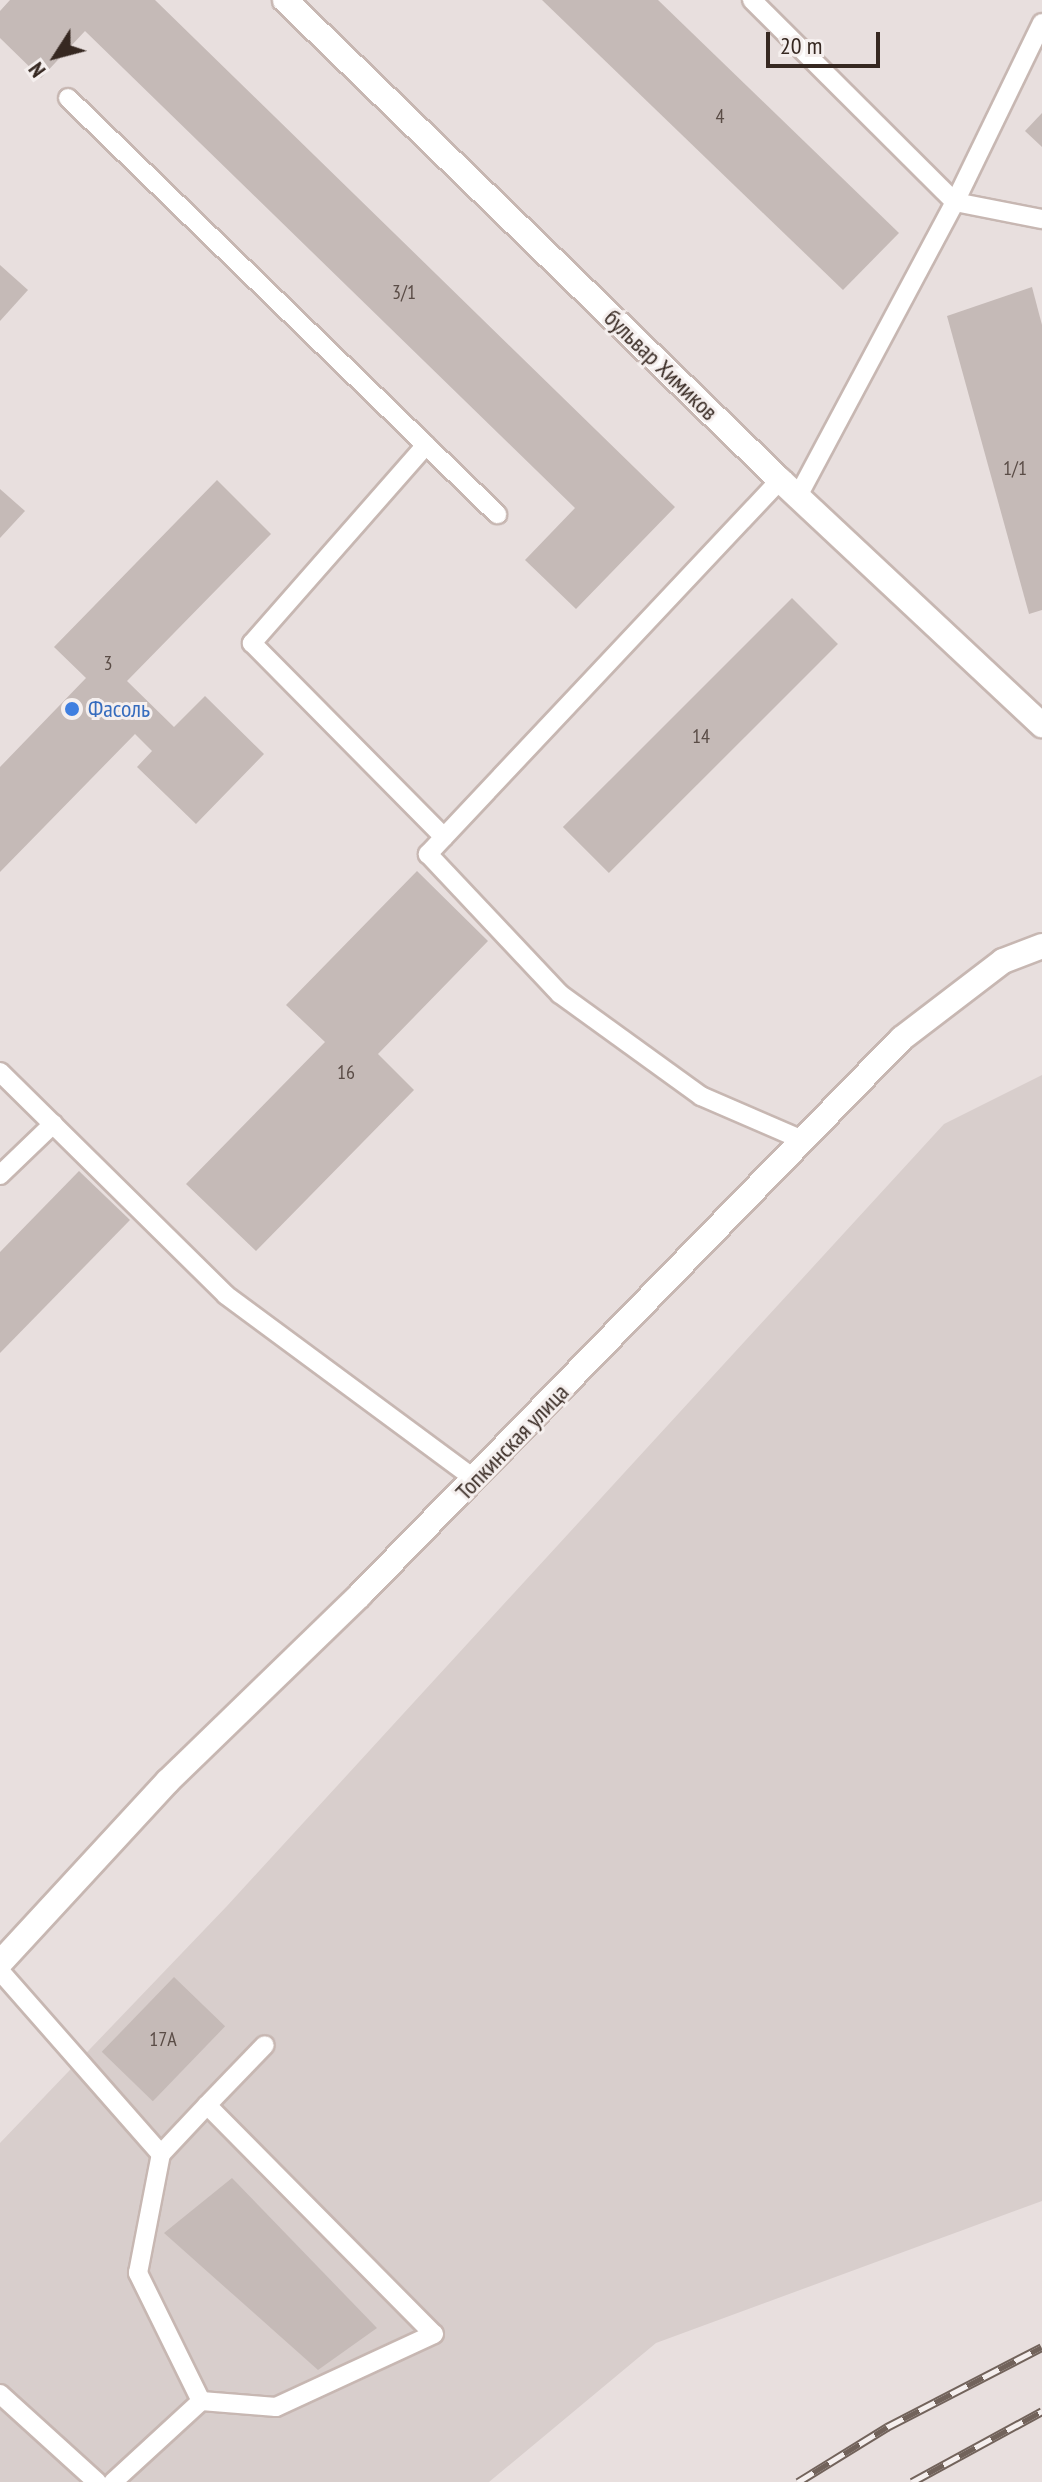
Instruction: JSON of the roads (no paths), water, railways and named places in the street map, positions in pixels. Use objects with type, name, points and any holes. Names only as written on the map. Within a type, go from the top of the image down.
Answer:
[{"type":"street","name":"бульвар Химиков","points":[[285,0],[789,488],[1042,725]]},
{"type":"street","name":"Топкинская улица","points":[[0,1963],[168,1781],[475,1479],[901,1039],[1003,961],[1042,946]]},
{"type":"lane","points":[[752,0],[955,202],[1042,219]]},
{"type":"lane","points":[[805,1141],[701,1096],[560,994],[428,854],[789,488],[955,202],[1042,23]]},
{"type":"lane","points":[[68,98],[497,514]]},
{"type":"lane","points":[[426,445],[252,643],[444,837]]},
{"type":"lane","points":[[0,1072],[226,1295],[475,1479]]},
{"type":"lane","points":[[0,1175],[53,1124]]},
{"type":"lane","points":[[0,1971],[161,2154]]},
{"type":"lane","points":[[201,2401],[138,2273],[161,2154],[265,2045]]},
{"type":"lane","points":[[113,2482],[201,2401],[276,2407],[434,2334],[207,2105]]},
{"type":"lane","points":[[0,2394],[97,2482]]},
{"type":"railway","points":[[798,2482],[887,2427],[1042,2347]]},
{"type":"railway","points":[[912,2482],[1042,2411]]},
{"type":"place","name":"Фасоль","points":[[72,709]]}]
